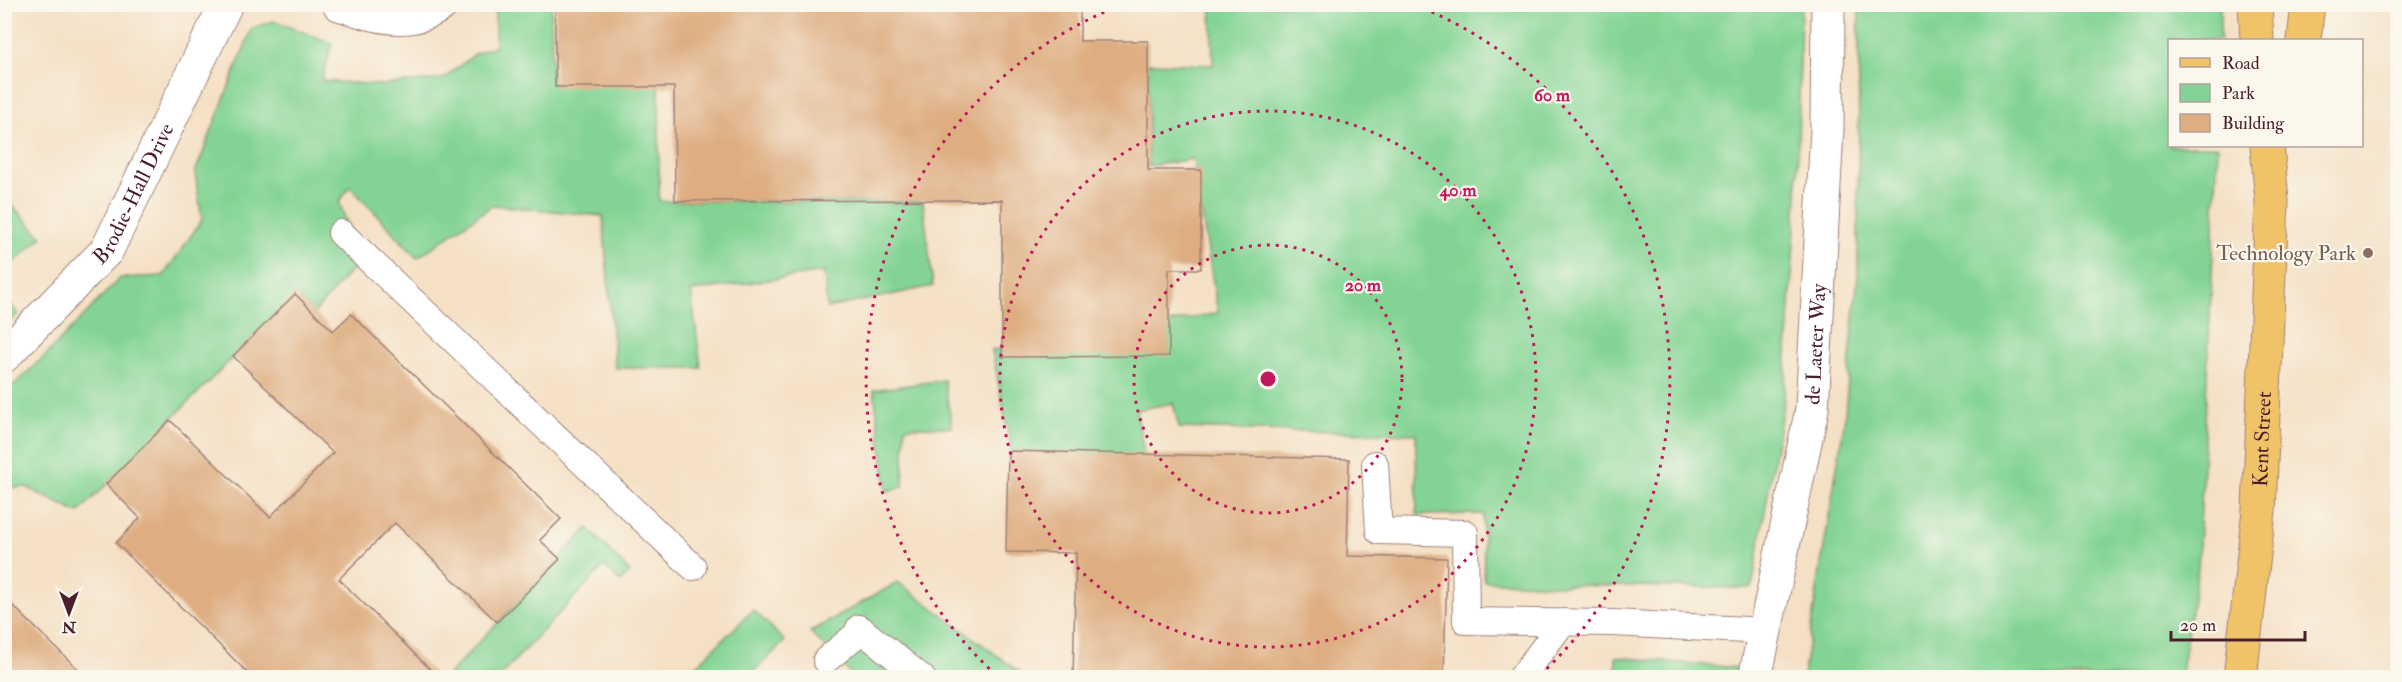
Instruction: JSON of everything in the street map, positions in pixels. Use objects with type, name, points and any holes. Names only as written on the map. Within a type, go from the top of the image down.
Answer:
[{"type":"main road","points":[[2256,4],[2257,39]]},
{"type":"main road","points":[[2304,39],[2308,4]]},
{"type":"main road","name":"Kent Street","points":[[2240,678],[2259,510],[2272,201],[2267,147]]},
{"type":"main road","name":"Kent Street","points":[[2272,201],[2283,147]]},
{"type":"street","name":"Brodie-Hall Drive","points":[[4,356],[107,250],[226,4]]},
{"type":"street","points":[[339,4],[385,18],[428,14],[442,4]]},
{"type":"street","name":"de Laeter Way","points":[[1755,678],[1812,409],[1827,129],[1828,4]]},
{"type":"lane","points":[[341,233],[693,567]]},
{"type":"lane","points":[[1375,464],[1379,531],[1465,533],[1466,621],[1563,622],[1765,631]]},
{"type":"lane","points":[[1521,678],[1563,622]]},
{"type":"lane","points":[[826,660],[860,629],[922,678]]},
{"type":"green space","points":[[495,5],[551,5],[552,83],[659,86],[659,201],[923,202],[933,286],[827,308],[824,272],[691,291],[701,368],[615,368],[603,216],[493,205],[417,258],[350,186],[339,202],[361,259],[314,313],[295,295],[78,513],[26,487],[5,488],[5,393],[47,354],[120,278],[163,276],[202,220],[195,173],[252,28],[274,21],[332,43],[322,81],[383,85],[443,79],[475,54],[495,46]]},
{"type":"green space","points":[[1211,5],[1801,5],[1797,196],[1784,399],[1752,588],[1554,585],[1484,581],[1483,514],[1417,515],[1416,434],[1179,428],[1173,403],[1136,410],[1145,458],[1012,453],[992,350],[1123,332],[1218,313],[1193,159],[1148,166],[1148,63],[1213,65]]},
{"type":"green space","points":[[1859,5],[2220,5],[2220,39],[2168,39],[2168,147],[2218,147],[2198,568],[2180,677],[1803,677],[1844,424],[1858,275]]},
{"type":"green space","points":[[5,198],[42,237],[14,262],[5,253]]},
{"type":"green space","points":[[5,297],[18,314],[4,326]]},
{"type":"green space","points":[[944,380],[952,427],[905,427],[903,487],[887,491],[874,390]]},
{"type":"green space","points":[[588,528],[630,572],[620,582],[604,566],[499,677],[445,678]]},
{"type":"green space","points":[[898,582],[1026,677],[854,677],[810,632]]},
{"type":"green space","points":[[753,610],[785,641],[748,677],[685,677]]},
{"type":"green space","points":[[1616,657],[1739,668],[1738,677],[1616,677]]},
{"type":"building","points":[[555,4],[1080,4],[1080,41],[1148,41],[1148,170],[1201,170],[1201,269],[1169,269],[1169,356],[1002,357],[1002,200],[675,201],[674,87],[555,87]]},
{"type":"building","points":[[295,294],[333,331],[351,314],[561,519],[540,540],[560,559],[497,622],[395,523],[339,579],[439,678],[253,678],[116,543],[140,518],[106,484],[170,420],[270,517],[333,453],[233,356]]},
{"type":"building","points":[[1008,451],[1349,459],[1347,556],[1447,558],[1444,678],[1073,678],[1076,553],[1006,552]]},
{"type":"building","points":[[4,597],[87,678],[4,678]]},
{"type":"place","name":"Technology Park","points":[[2368,253]]}]
